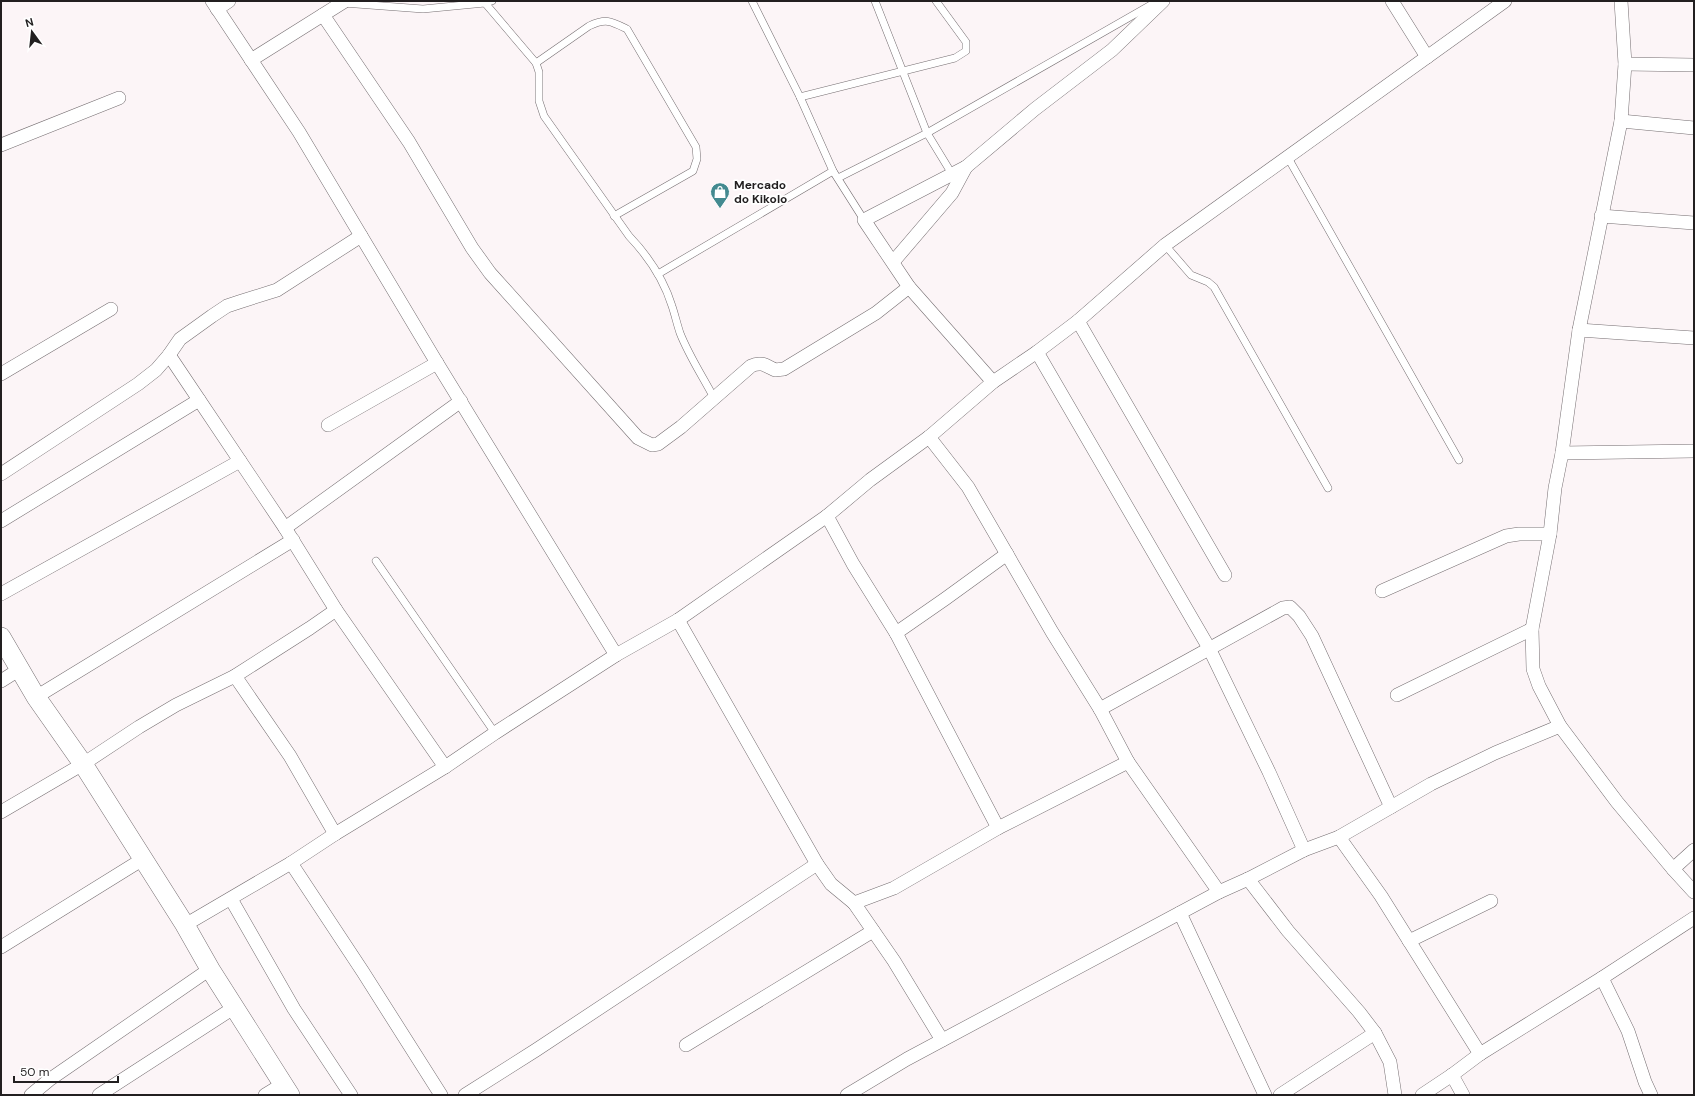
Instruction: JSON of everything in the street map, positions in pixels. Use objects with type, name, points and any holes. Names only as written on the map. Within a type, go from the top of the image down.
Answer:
[{"type":"street","points":[[229,1],[215,5],[299,132],[460,401],[616,655]]},
{"type":"street","points":[[993,382],[909,287],[864,220],[966,167],[1035,109],[1112,50],[1163,1]]},
{"type":"street","points":[[1392,1],[1427,57]]},
{"type":"street","points":[[1621,1],[1625,64],[1621,121],[1579,330],[1562,453],[1555,488],[1550,534],[1532,629],[1533,669],[1539,686],[1560,726],[1617,802],[1694,892]]},
{"type":"street","points":[[251,60],[344,2]]},
{"type":"street","points":[[185,925],[291,863],[335,834],[445,767],[616,655],[678,620],[826,516],[870,480],[929,437],[993,382],[1038,352],[1078,322],[1165,245],[1502,2]]},
{"type":"street","points":[[323,15],[409,142],[485,268],[638,438],[652,445],[658,444],[681,427],[751,366],[762,363],[775,370],[784,369],[876,313],[909,287]]},
{"type":"street","points":[[1625,64],[1694,64]]},
{"type":"street","points":[[1,145],[119,98]]},
{"type":"street","points":[[1621,121],[1694,128]]},
{"type":"street","points":[[893,262],[952,193],[966,167]]},
{"type":"street","points":[[1601,216],[1694,223]]},
{"type":"street","points":[[1,474],[138,384],[156,370],[180,339],[222,310],[239,302],[277,290],[294,281],[361,236]]},
{"type":"street","points":[[1,374],[111,309]]},
{"type":"street","points":[[1078,322],[1225,575]]},
{"type":"street","points":[[1579,330],[1694,338]]},
{"type":"street","points":[[1038,352],[1209,648],[1304,850]]},
{"type":"street","points":[[169,355],[293,540],[336,610],[445,767]]},
{"type":"street","points":[[328,425],[437,363]]},
{"type":"street","points":[[1,521],[199,400]]},
{"type":"street","points":[[285,528],[460,401]]},
{"type":"street","points":[[929,437],[968,487],[1052,632],[1100,709],[1128,762],[1219,892]]},
{"type":"street","points":[[1562,453],[1694,451]]},
{"type":"street","points":[[1,594],[240,461]]},
{"type":"street","points":[[826,516],[853,564],[896,633],[998,828]]},
{"type":"street","points":[[1382,591],[1506,536],[1519,534],[1550,534]]},
{"type":"street","points":[[36,697],[293,540]]},
{"type":"street","points":[[896,633],[1007,554]]},
{"type":"street","points":[[1100,709],[1282,608],[1290,607],[1299,616],[1312,636],[1391,807]]},
{"type":"street","points":[[1,812],[83,764],[139,727],[176,705],[235,676],[336,610]]},
{"type":"street","points":[[678,620],[817,864],[831,884],[854,903],[894,961],[942,1040]]},
{"type":"street","points":[[1398,694],[1532,629]]},
{"type":"street","points":[[1,637],[36,697],[83,764],[185,925],[210,969],[286,1089],[265,1095]]},
{"type":"street","points":[[1,681],[20,669]]},
{"type":"street","points":[[235,676],[290,756],[335,834]]},
{"type":"street","points":[[847,1095],[942,1040],[1219,892],[1304,850],[1339,837],[1431,784],[1560,726]]},
{"type":"street","points":[[854,903],[894,888],[998,828],[1128,762]]},
{"type":"street","points":[[1339,837],[1381,896],[1480,1054]]},
{"type":"street","points":[[1673,869],[1694,850]]},
{"type":"street","points":[[1,947],[142,859]]},
{"type":"street","points":[[291,863],[363,972],[440,1095]]},
{"type":"street","points":[[465,1095],[543,1046],[817,864]]},
{"type":"street","points":[[1248,879],[1288,931],[1359,1012],[1375,1034],[1390,1062],[1395,1095]]},
{"type":"street","points":[[231,898],[294,1009],[351,1095]]},
{"type":"street","points":[[1409,941],[1491,901]]},
{"type":"street","points":[[1180,913],[1265,1095]]},
{"type":"street","points":[[1422,1095],[1480,1054],[1602,978],[1694,918]]},
{"type":"street","points":[[686,1045],[873,931]]},
{"type":"street","points":[[30,1095],[49,1080],[210,969]]},
{"type":"street","points":[[1602,978],[1628,1031],[1645,1082],[1651,1095]]},
{"type":"street","points":[[99,1095],[235,1007]]},
{"type":"street","points":[[1280,1095],[1375,1034]]},
{"type":"street","points":[[1452,1075],[1463,1095]]},
{"type":"lane","points":[[752,1],[800,97],[833,171],[864,220]]},
{"type":"lane","points":[[875,1],[927,133],[952,174]]},
{"type":"lane","points":[[800,97],[955,58],[966,51],[966,42],[936,1]]},
{"type":"lane","points":[[838,178],[927,133],[1158,1]]},
{"type":"lane","points":[[344,2],[423,9],[489,2],[536,63],[539,72],[539,102],[544,116],[614,216],[644,253],[658,274],[672,305],[687,349],[714,398]]},
{"type":"lane","points":[[536,63],[588,26],[598,22],[611,21],[617,23],[627,29],[696,147],[698,159],[693,171],[614,216]]},
{"type":"lane","points":[[1287,156],[1459,460]]},
{"type":"lane","points":[[658,274],[833,171]]},
{"type":"lane","points":[[1165,245],[1191,275],[1208,282],[1214,287],[1328,488]]},
{"type":"lane","points":[[376,561],[495,733]]},
{"type":"place","name":"Mercado do Kikolo","points":[[720,209]]}]
